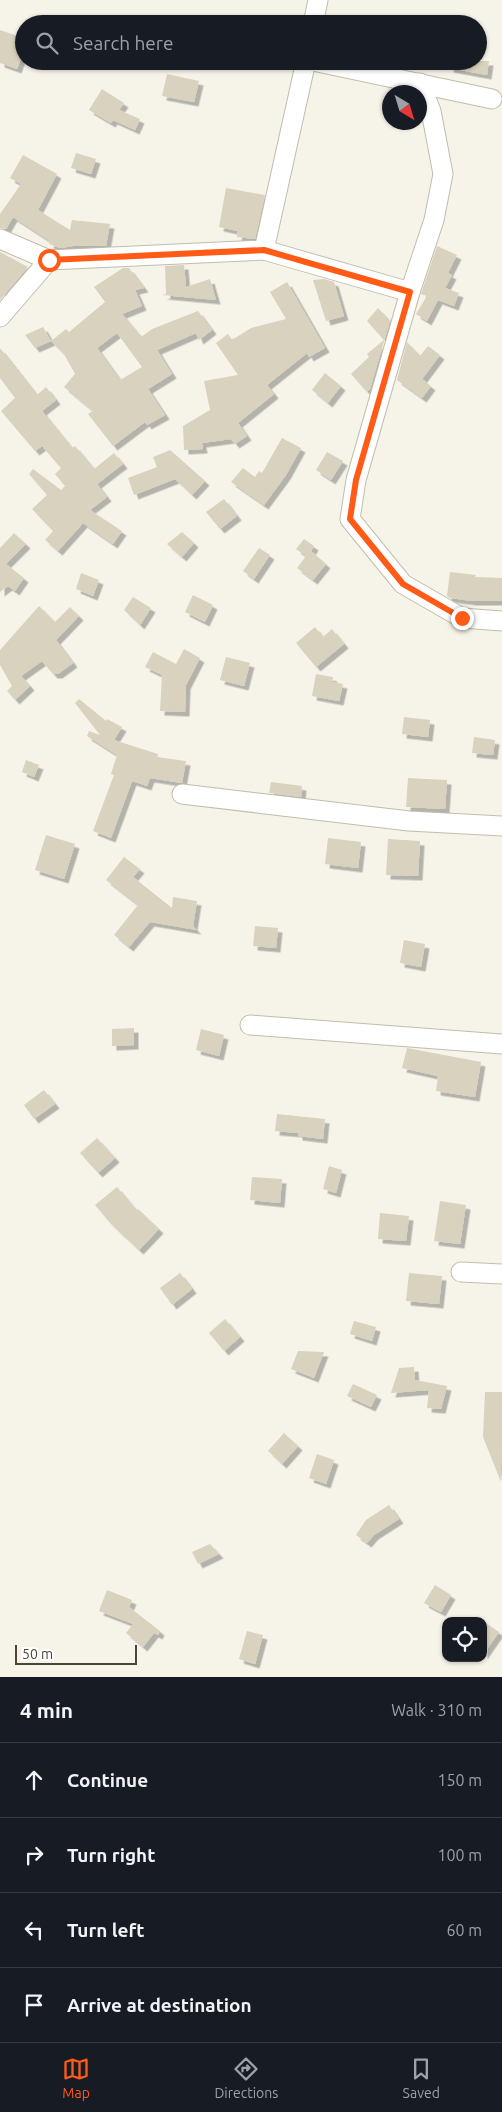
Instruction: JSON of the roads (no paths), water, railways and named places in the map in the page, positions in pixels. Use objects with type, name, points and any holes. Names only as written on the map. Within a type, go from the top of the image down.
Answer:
[{"type":"street","points":[[315,15],[318,0]]},
{"type":"street","points":[[264,250],[304,70]]},
{"type":"street","points":[[355,70],[492,99]]},
{"type":"street","points":[[420,84],[431,112],[443,174],[434,220],[410,292],[356,480],[350,519],[403,584],[462,618],[502,621]]},
{"type":"street","points":[[0,239],[49,260],[264,250],[410,292]]},
{"type":"street","points":[[0,317],[49,260]]},
{"type":"street","points":[[182,794],[409,821],[502,826]]},
{"type":"street","points":[[250,1025],[502,1044]]},
{"type":"street","points":[[461,1272],[502,1274]]}]
